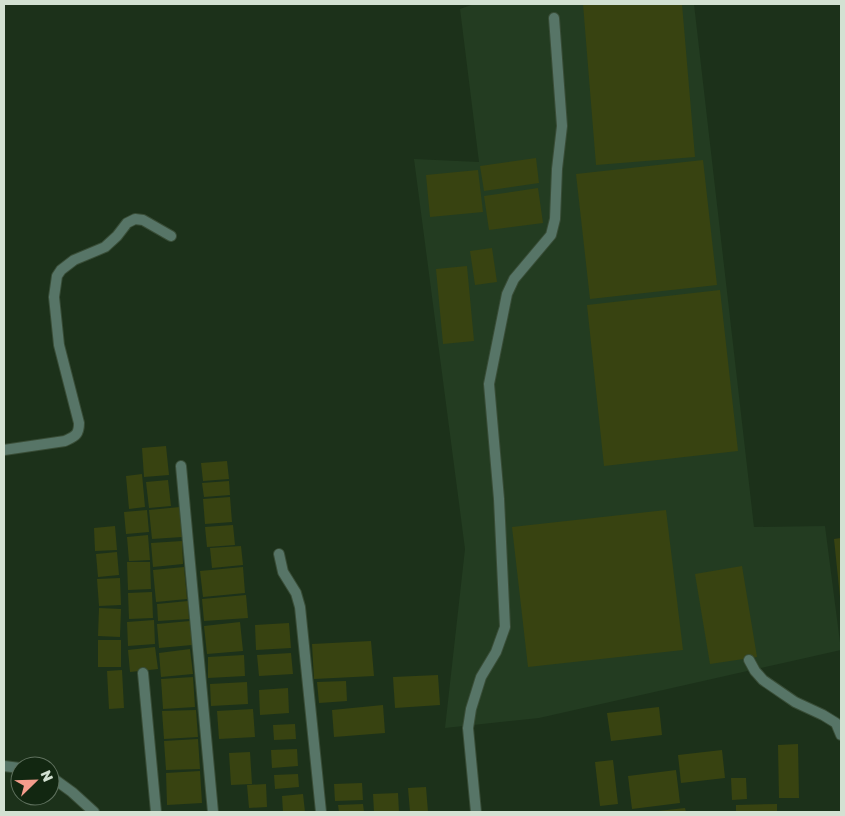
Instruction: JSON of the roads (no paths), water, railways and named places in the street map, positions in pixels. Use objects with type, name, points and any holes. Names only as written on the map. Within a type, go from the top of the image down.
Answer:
[{"type":"street","points":[[476,812],[468,728],[471,709],[481,677],[496,652],[505,627],[489,384],[507,294],[514,279],[551,235],[555,219],[557,169],[562,126],[554,18]]},
{"type":"street","points":[[4,450],[65,441],[74,437],[79,431],[79,423],[59,345],[54,297],[57,276],[61,270],[74,260],[105,247],[127,223],[135,220],[143,220],[171,236]]},
{"type":"street","points":[[181,466],[213,812]]},
{"type":"street","points":[[280,554],[283,572],[296,593],[300,607],[321,812]]},
{"type":"street","points":[[749,660],[763,680],[794,702],[836,723],[841,735]]},
{"type":"street","points":[[143,673],[156,812]]},
{"type":"street","points":[[60,783],[94,812]]}]
